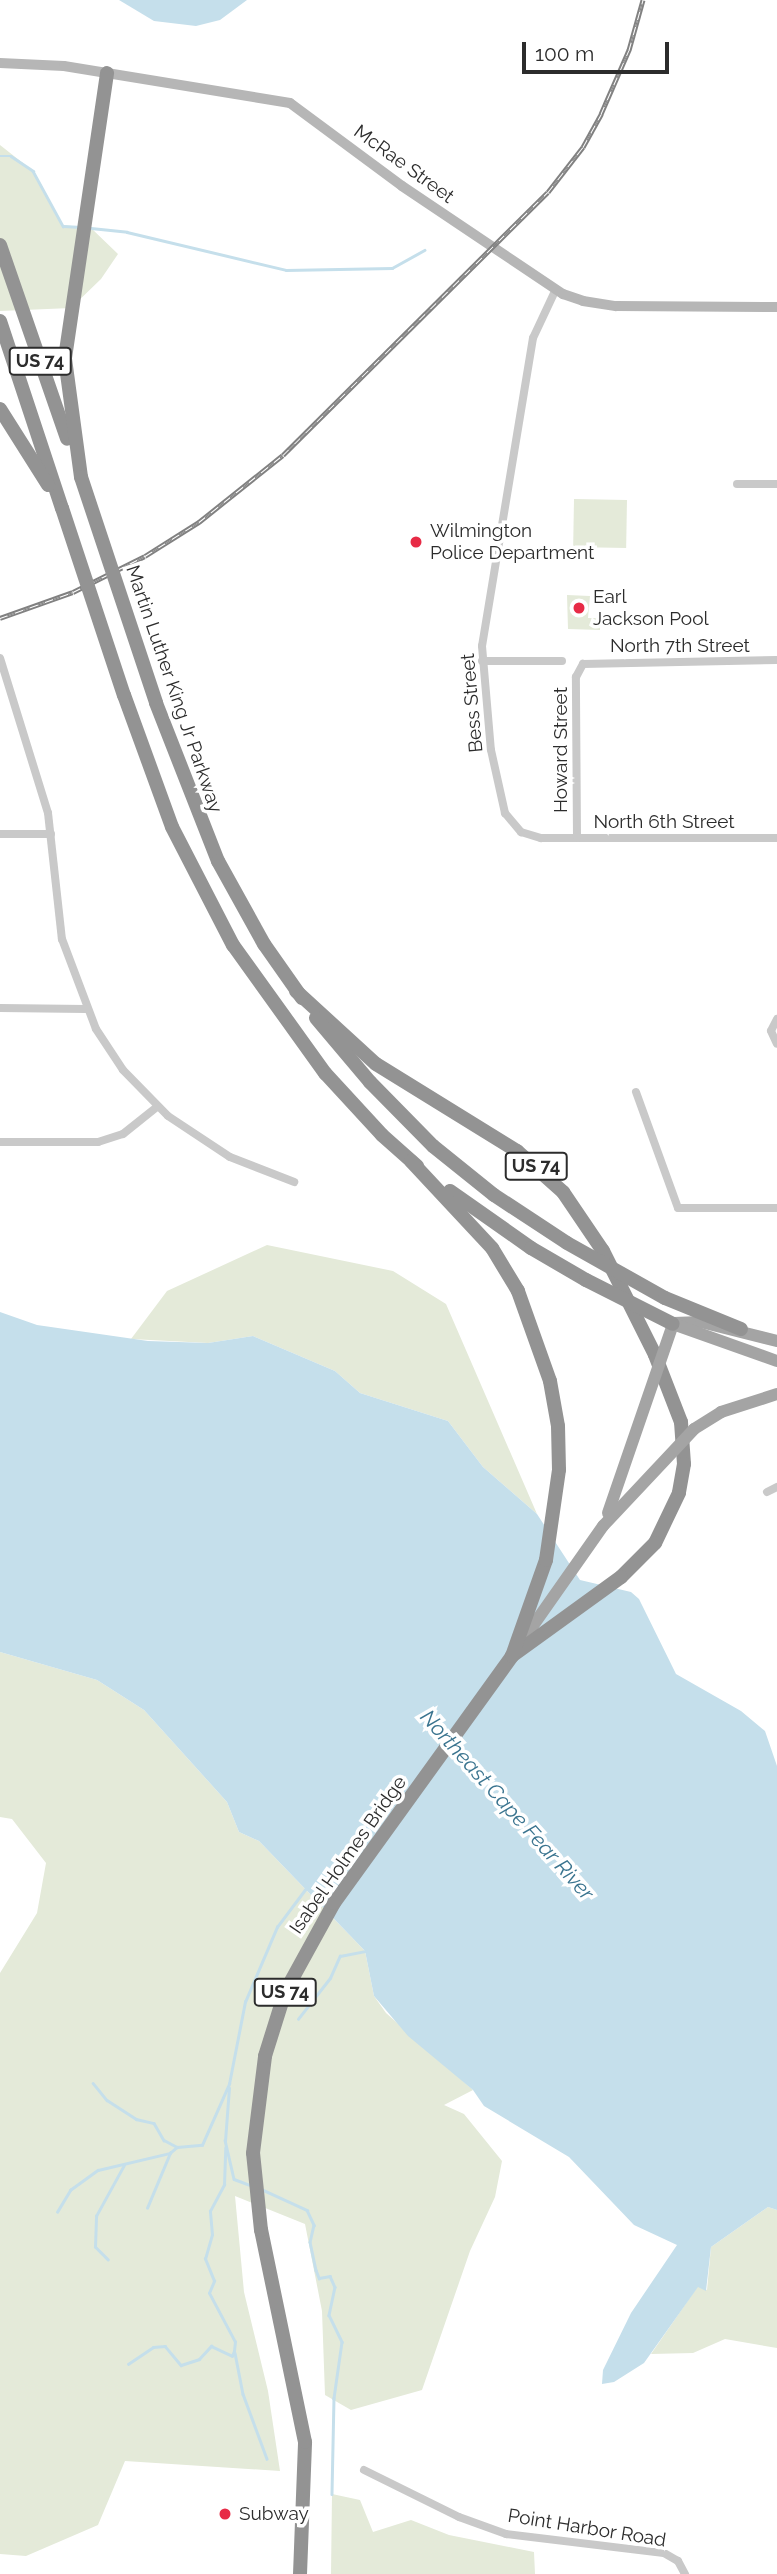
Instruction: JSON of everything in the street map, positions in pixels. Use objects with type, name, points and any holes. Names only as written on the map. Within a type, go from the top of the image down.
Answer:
[{"type":"highway","points":[[80,477],[65,358],[107,73]]},
{"type":"highway","name":"Martin Luther King Jr Parkway","points":[[0,245],[156,703],[218,861],[296,991],[332,1040],[433,1146],[494,1195],[566,1243],[665,1298],[741,1329]]},
{"type":"highway","name":"US 74","points":[[0,321],[124,695],[172,827],[233,945],[325,1073],[484,1238],[517,1291],[550,1381],[558,1426],[559,1469],[545,1560],[512,1656]]},
{"type":"highway","points":[[0,409],[62,508]]},
{"type":"highway","name":"US 74","points":[[296,991],[376,1064],[517,1151],[563,1192],[603,1251],[655,1355],[681,1422],[684,1464],[679,1493],[655,1543],[621,1577],[512,1656]]},
{"type":"highway","points":[[411,1161],[530,1248],[673,1324]]},
{"type":"highway","name":"Isabel Holmes Bridge","points":[[300,2574],[306,2480],[303,2423],[261,2230],[255,2119],[265,2056],[285,1992],[334,1903],[512,1656]]},
{"type":"highway","points":[[303,2545],[308,2574]]},
{"type":"main road","points":[[673,1324],[685,1320],[741,1329],[777,1341]]},
{"type":"main road","points":[[673,1324],[777,1361]]},
{"type":"main road","name":"Isabel Holmes Bridge","points":[[512,1656],[603,1526],[640,1430],[673,1324]]},
{"type":"main road","points":[[603,1526],[694,1429],[721,1412],[777,1394]]},
{"type":"street","name":"McRae Street","points":[[0,63],[42,64],[107,73],[299,107],[383,173],[555,289],[596,304],[777,307]]},
{"type":"street","name":"Bess Street","points":[[552,838],[521,832],[505,813],[491,750],[482,661],[533,338],[555,289]]},
{"type":"street","points":[[737,484],[777,484]]},
{"type":"street","points":[[0,658],[43,792],[51,834],[62,939],[86,1009],[118,1062],[157,1107],[230,1157],[294,1182]]},
{"type":"street","name":"North 7th Street","points":[[583,664],[777,660]]},
{"type":"street","points":[[482,661],[562,661]]},
{"type":"street","name":"Howard Street","points":[[577,838],[576,677],[583,664]]},
{"type":"street","points":[[0,834],[51,834]]},
{"type":"street","name":"North 6th Street","points":[[552,838],[777,838]]},
{"type":"street","points":[[0,1008],[86,1009]]},
{"type":"street","points":[[777,1019],[771,1031],[777,1044]]},
{"type":"street","points":[[636,1092],[678,1208],[777,1208]]},
{"type":"street","points":[[0,1142],[98,1142],[123,1134],[157,1107]]},
{"type":"street","points":[[767,1492],[776,1486]]},
{"type":"street","name":"Point Harbor Road","points":[[364,2470],[459,2517],[506,2534],[549,2543],[664,2553],[678,2561],[685,2574]]},
{"type":"green space","points":[[0,145],[33,171],[63,225],[91,228],[118,254],[101,279],[71,308],[0,311]]},
{"type":"green space","points":[[574,499],[627,500],[626,548],[573,547]]},
{"type":"green space","name":"Earl Jackson Pool","points":[[567,595],[590,596],[588,618],[600,618],[600,630],[568,629]]},
{"type":"green space","points":[[267,1245],[393,1271],[446,1304],[537,1514],[483,1467],[448,1421],[360,1393],[335,1371],[253,1336],[208,1343],[131,1339],[167,1291]]},
{"type":"green space","points":[[0,1652],[97,1680],[144,1710],[227,1802],[239,1832],[259,1841],[365,1951],[374,1996],[386,2013],[473,2090],[444,2105],[464,2114],[502,2161],[495,2197],[470,2251],[422,2390],[351,2410],[325,2395],[322,2311],[305,2224],[235,2196],[244,2292],[268,2391],[280,2471],[125,2461],[98,2525],[26,2556],[0,2554],[0,1973],[37,1913],[46,1863],[12,1819],[0,1817]]},
{"type":"green space","points":[[768,2207],[777,2210],[777,2348],[725,2339],[693,2353],[651,2354],[698,2286],[707,2290],[711,2247]]},
{"type":"green space","points":[[332,2494],[360,2500],[373,2532],[411,2520],[449,2535],[534,2552],[535,2574],[331,2574]]},
{"type":"water","points":[[119,0],[247,0],[220,20],[196,26],[154,21]]},
{"type":"water","name":"Northeast Cape Fear River","points":[[0,1312],[37,1325],[148,1341],[208,1343],[253,1336],[335,1371],[360,1393],[448,1421],[483,1467],[537,1514],[580,1580],[631,1592],[639,1599],[676,1674],[741,1711],[765,1731],[777,1766],[777,2210],[768,2207],[711,2247],[706,2291],[698,2287],[644,2363],[614,2382],[602,2384],[603,2370],[631,2313],[677,2245],[634,2225],[569,2157],[484,2106],[473,2090],[408,2036],[374,1996],[365,1951],[259,1841],[239,1832],[227,1802],[144,1710],[97,1680],[0,1652]]},
{"type":"waterway","points":[[0,156],[11,156],[33,171],[63,226],[81,227]]},
{"type":"waterway","points":[[91,228],[127,232],[286,270],[392,268],[424,250]]},
{"type":"waterway","points":[[93,2083],[107,2100],[136,2119],[154,2123],[164,2140],[177,2147],[202,2145],[229,2084],[245,2002],[277,1927],[307,1887]]},
{"type":"waterway","points":[[298,2019],[330,1978],[340,1956],[365,1951]]},
{"type":"waterway","points":[[225,2141],[229,2088]]},
{"type":"waterway","points":[[225,2140],[234,2179],[252,2186]]},
{"type":"waterway","points":[[147,2208],[170,2153],[177,2147]]},
{"type":"waterway","points":[[128,2364],[153,2347],[165,2346],[181,2365],[199,2359],[211,2346],[232,2356],[235,2342],[209,2293],[214,2281],[205,2259],[212,2235],[210,2211],[224,2185],[225,2148]]},
{"type":"waterway","points":[[57,2212],[70,2190],[98,2170],[170,2153]]},
{"type":"waterway","points":[[108,2260],[95,2247],[96,2216],[124,2165]]},
{"type":"waterway","points":[[261,2189],[307,2210],[314,2225],[310,2242],[316,2270],[319,2278],[330,2276],[335,2287],[329,2315],[342,2342],[334,2398],[332,2494]]},
{"type":"waterway","points":[[235,2353],[243,2394],[267,2459]]},
{"type":"railway","points":[[0,618],[73,592],[145,556],[199,522],[283,455],[548,192],[583,147],[601,114],[629,50],[643,0]]},
{"type":"place","name":"Wilmington Police Department","points":[[416,542]]},
{"type":"place","name":"Earl Jackson Pool","points":[[579,608]]},
{"type":"place","name":"Subway","points":[[225,2514]]}]
